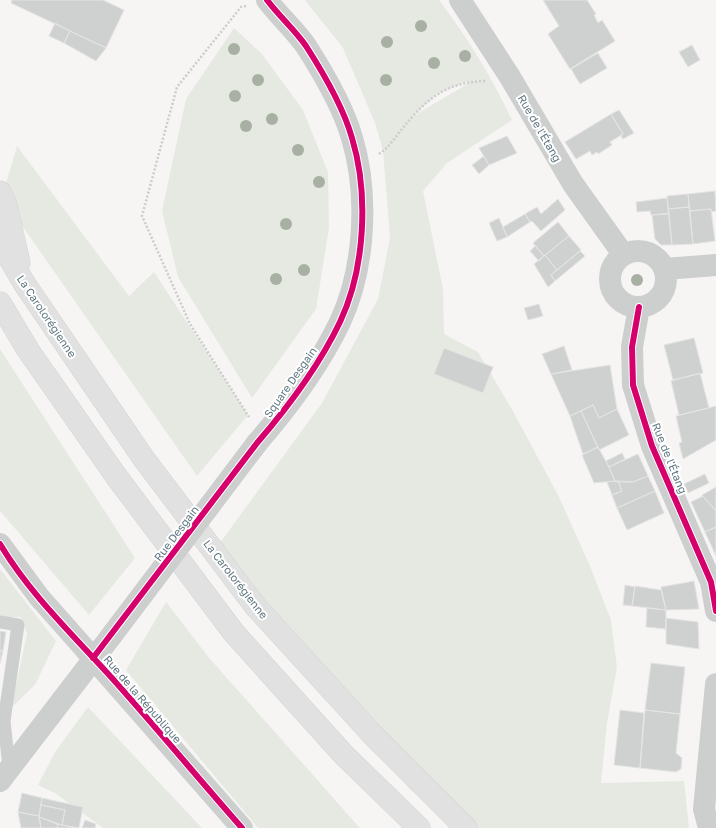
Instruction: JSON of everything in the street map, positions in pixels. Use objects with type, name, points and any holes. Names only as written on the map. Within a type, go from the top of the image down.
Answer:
[{"type":"highway","points":[[0,192],[6,205],[24,283]]},
{"type":"highway","name":"La Carolorégienne","points":[[0,242],[24,283],[144,459],[256,607],[372,734],[466,828]]},
{"type":"highway","points":[[0,303],[28,350],[116,476],[234,633],[343,754],[419,828]]},
{"type":"highway","points":[[0,327],[28,350]]},
{"type":"street","name":"Rue de l'Étang","points":[[460,0],[510,77],[573,184],[623,254]]},
{"type":"street","name":"Square Desgain","points":[[256,443],[278,418],[318,363],[341,321],[354,281],[361,240],[363,194],[352,138],[334,96],[305,46],[267,1]]},
{"type":"street","points":[[630,251],[645,251],[654,255],[665,269],[666,285],[662,293],[655,301],[639,307],[629,306],[620,300],[610,287],[609,277],[612,267],[623,254],[630,251]]},
{"type":"street","points":[[665,269],[716,265]]},
{"type":"street","name":"Rue de l'Étang","points":[[639,307],[632,348],[633,385],[652,446],[711,582],[716,611]]},
{"type":"street","name":"Rue Desgain","points":[[93,658],[112,635],[256,443]]},
{"type":"street","name":"Rue de la République","points":[[0,544],[39,597],[242,828]]},
{"type":"street","points":[[5,774],[93,658]]},
{"type":"street","points":[[709,828],[704,809],[716,684]]},
{"type":"lane","points":[[0,622],[18,625],[4,721],[5,774]]},
{"type":"path","points":[[256,443],[248,415],[190,324],[142,216],[177,87],[241,7],[267,1]]},
{"type":"path","points":[[358,170],[383,151],[411,118],[437,94],[465,82],[493,81],[510,77]]},
{"type":"shaded area","points":[[305,0],[439,0],[479,58],[512,120],[447,163],[423,191],[443,289],[444,334],[478,352],[514,413],[559,497],[590,566],[611,620],[617,667],[607,723],[601,783],[684,781],[689,828],[460,828],[410,789],[214,551],[322,403],[378,299],[390,238],[383,151],[375,123],[343,48]],"holes":[[[465,82],[471,82],[413,116],[437,94]]]},
{"type":"shaded area","points":[[234,28],[262,54],[303,110],[328,172],[329,228],[316,309],[252,398],[178,277],[162,211],[186,99]]},
{"type":"shaded area","points":[[17,146],[129,296],[154,272],[248,415],[197,476],[2,197]]},
{"type":"shaded area","points":[[0,349],[135,558],[89,615],[0,511]]},
{"type":"shaded area","points":[[0,569],[56,641],[35,685],[11,708],[27,634],[21,617],[0,617]]},
{"type":"shaded area","points":[[166,602],[210,659],[360,828],[258,828],[126,670]]},
{"type":"shaded area","points":[[88,707],[202,828],[103,828],[55,793],[38,785],[55,752]]},
{"type":"building","points":[[12,0],[103,0],[124,10],[106,48],[11,3]]},
{"type":"building","points":[[543,0],[587,0],[596,14],[594,15],[598,23],[602,20],[615,41],[570,69],[548,34],[559,26]]},
{"type":"building","points":[[55,23],[70,31],[64,43],[49,36]]},
{"type":"building","points":[[70,31],[106,48],[96,61],[64,43]]},
{"type":"building","points":[[692,45],[700,60],[688,67],[679,52]]},
{"type":"building","points":[[598,53],[607,68],[580,84],[571,69]]},
{"type":"building","points":[[619,110],[634,133],[623,139],[621,136],[623,134],[611,114]]},
{"type":"building","points":[[611,114],[623,134],[610,142],[612,145],[598,154],[597,152],[592,155],[590,151],[576,159],[565,142]]},
{"type":"building","points":[[507,136],[517,153],[489,165],[479,148]]},
{"type":"building","points":[[484,156],[489,165],[479,174],[472,165]]},
{"type":"building","points":[[715,191],[716,211],[711,212],[711,209],[690,211],[688,194]]},
{"type":"building","points":[[688,194],[689,207],[668,209],[667,196]]},
{"type":"building","points":[[667,198],[669,214],[651,215],[650,211],[637,212],[636,202]]},
{"type":"building","points":[[558,199],[565,210],[541,231],[532,221],[530,222],[525,214],[537,207],[541,214]]},
{"type":"building","points":[[689,207],[693,244],[672,245],[668,209]]},
{"type":"building","points":[[711,209],[715,241],[693,244],[690,211]]},
{"type":"building","points":[[669,213],[672,245],[661,245],[655,239],[652,215]]},
{"type":"building","points":[[525,214],[530,222],[507,237],[503,227]]},
{"type":"building","points":[[499,218],[507,237],[497,241],[489,223]]},
{"type":"building","points":[[558,222],[569,236],[544,256],[533,243]]},
{"type":"building","points":[[569,236],[581,250],[557,270],[545,255]]},
{"type":"building","points":[[535,246],[544,256],[539,261],[530,251]]},
{"type":"building","points":[[580,251],[585,256],[555,281],[551,275]]},
{"type":"building","points":[[545,255],[557,270],[551,275],[555,281],[548,287],[534,264]]},
{"type":"building","points":[[539,304],[543,316],[528,320],[524,308]]},
{"type":"building","points":[[694,338],[703,373],[673,380],[664,345]]},
{"type":"building","points":[[564,346],[572,370],[551,374],[542,354]]},
{"type":"building","points":[[444,348],[493,367],[483,393],[434,374]]},
{"type":"building","points":[[610,365],[617,409],[599,418],[593,405],[570,416],[551,374]]},
{"type":"building","points":[[700,373],[709,408],[679,415],[671,381]]},
{"type":"building","points":[[593,405],[599,418],[617,409],[629,435],[599,450],[581,411]]},
{"type":"building","points":[[716,406],[716,440],[683,459],[679,443],[682,442],[676,416]]},
{"type":"building","points":[[581,411],[598,447],[583,454],[570,416]]},
{"type":"building","points":[[598,447],[615,481],[594,483],[582,455]]},
{"type":"building","points":[[622,453],[625,459],[609,467],[606,461]]},
{"type":"building","points":[[638,454],[648,476],[633,482],[615,482],[609,467]]},
{"type":"building","points":[[705,474],[709,483],[688,493],[684,484]]},
{"type":"building","points":[[648,476],[655,491],[617,508],[612,495],[622,491],[618,481],[633,482]]},
{"type":"building","points":[[618,481],[622,491],[612,495],[607,482]]},
{"type":"building","points":[[716,487],[716,511],[702,495]]},
{"type":"building","points":[[655,491],[664,513],[627,530],[617,508]]},
{"type":"building","points":[[703,496],[716,511],[716,527],[705,532],[691,502]]},
{"type":"building","points":[[716,527],[716,556],[705,532]]},
{"type":"building","points":[[694,581],[699,609],[666,610],[661,587]]},
{"type":"building","points":[[625,585],[635,587],[632,606],[623,605]]},
{"type":"building","points":[[635,586],[661,590],[666,610],[632,606]]},
{"type":"building","points":[[647,608],[666,610],[666,629],[646,627]]},
{"type":"building","points":[[666,618],[698,622],[699,649],[666,644]]},
{"type":"building","points":[[0,631],[6,632],[3,651],[0,651]]},
{"type":"building","points":[[0,651],[3,651],[0,664]]},
{"type":"building","points":[[651,663],[685,667],[680,714],[645,710]]},
{"type":"building","points":[[620,710],[644,713],[640,768],[614,765]]},
{"type":"building","points":[[645,710],[680,714],[676,753],[682,758],[681,769],[676,772],[640,768]]},
{"type":"building","points":[[22,793],[42,798],[39,816],[18,812]]},
{"type":"building","points":[[42,798],[83,807],[79,828],[62,825],[65,810],[41,805]]},
{"type":"building","points":[[41,805],[65,810],[62,825],[39,817]]},
{"type":"building","points":[[18,812],[39,816],[41,828],[21,828]]},
{"type":"building","points":[[39,817],[57,824],[58,828],[41,828]]},
{"type":"building","points":[[85,820],[96,824],[95,828],[82,828]]},
{"type":"building","points":[[57,824],[76,828],[58,828]]},
{"type":"cycle path","points":[[93,658],[303,385],[323,354],[340,322],[355,279],[362,231],[362,207],[361,183],[352,138],[344,114],[313,57],[302,40],[267,0]]},
{"type":"cycle path","points":[[639,307],[632,347],[633,385],[652,446],[711,582],[716,611]]},
{"type":"cycle path","points":[[0,544],[24,579],[66,629],[111,677],[242,828]]}]
